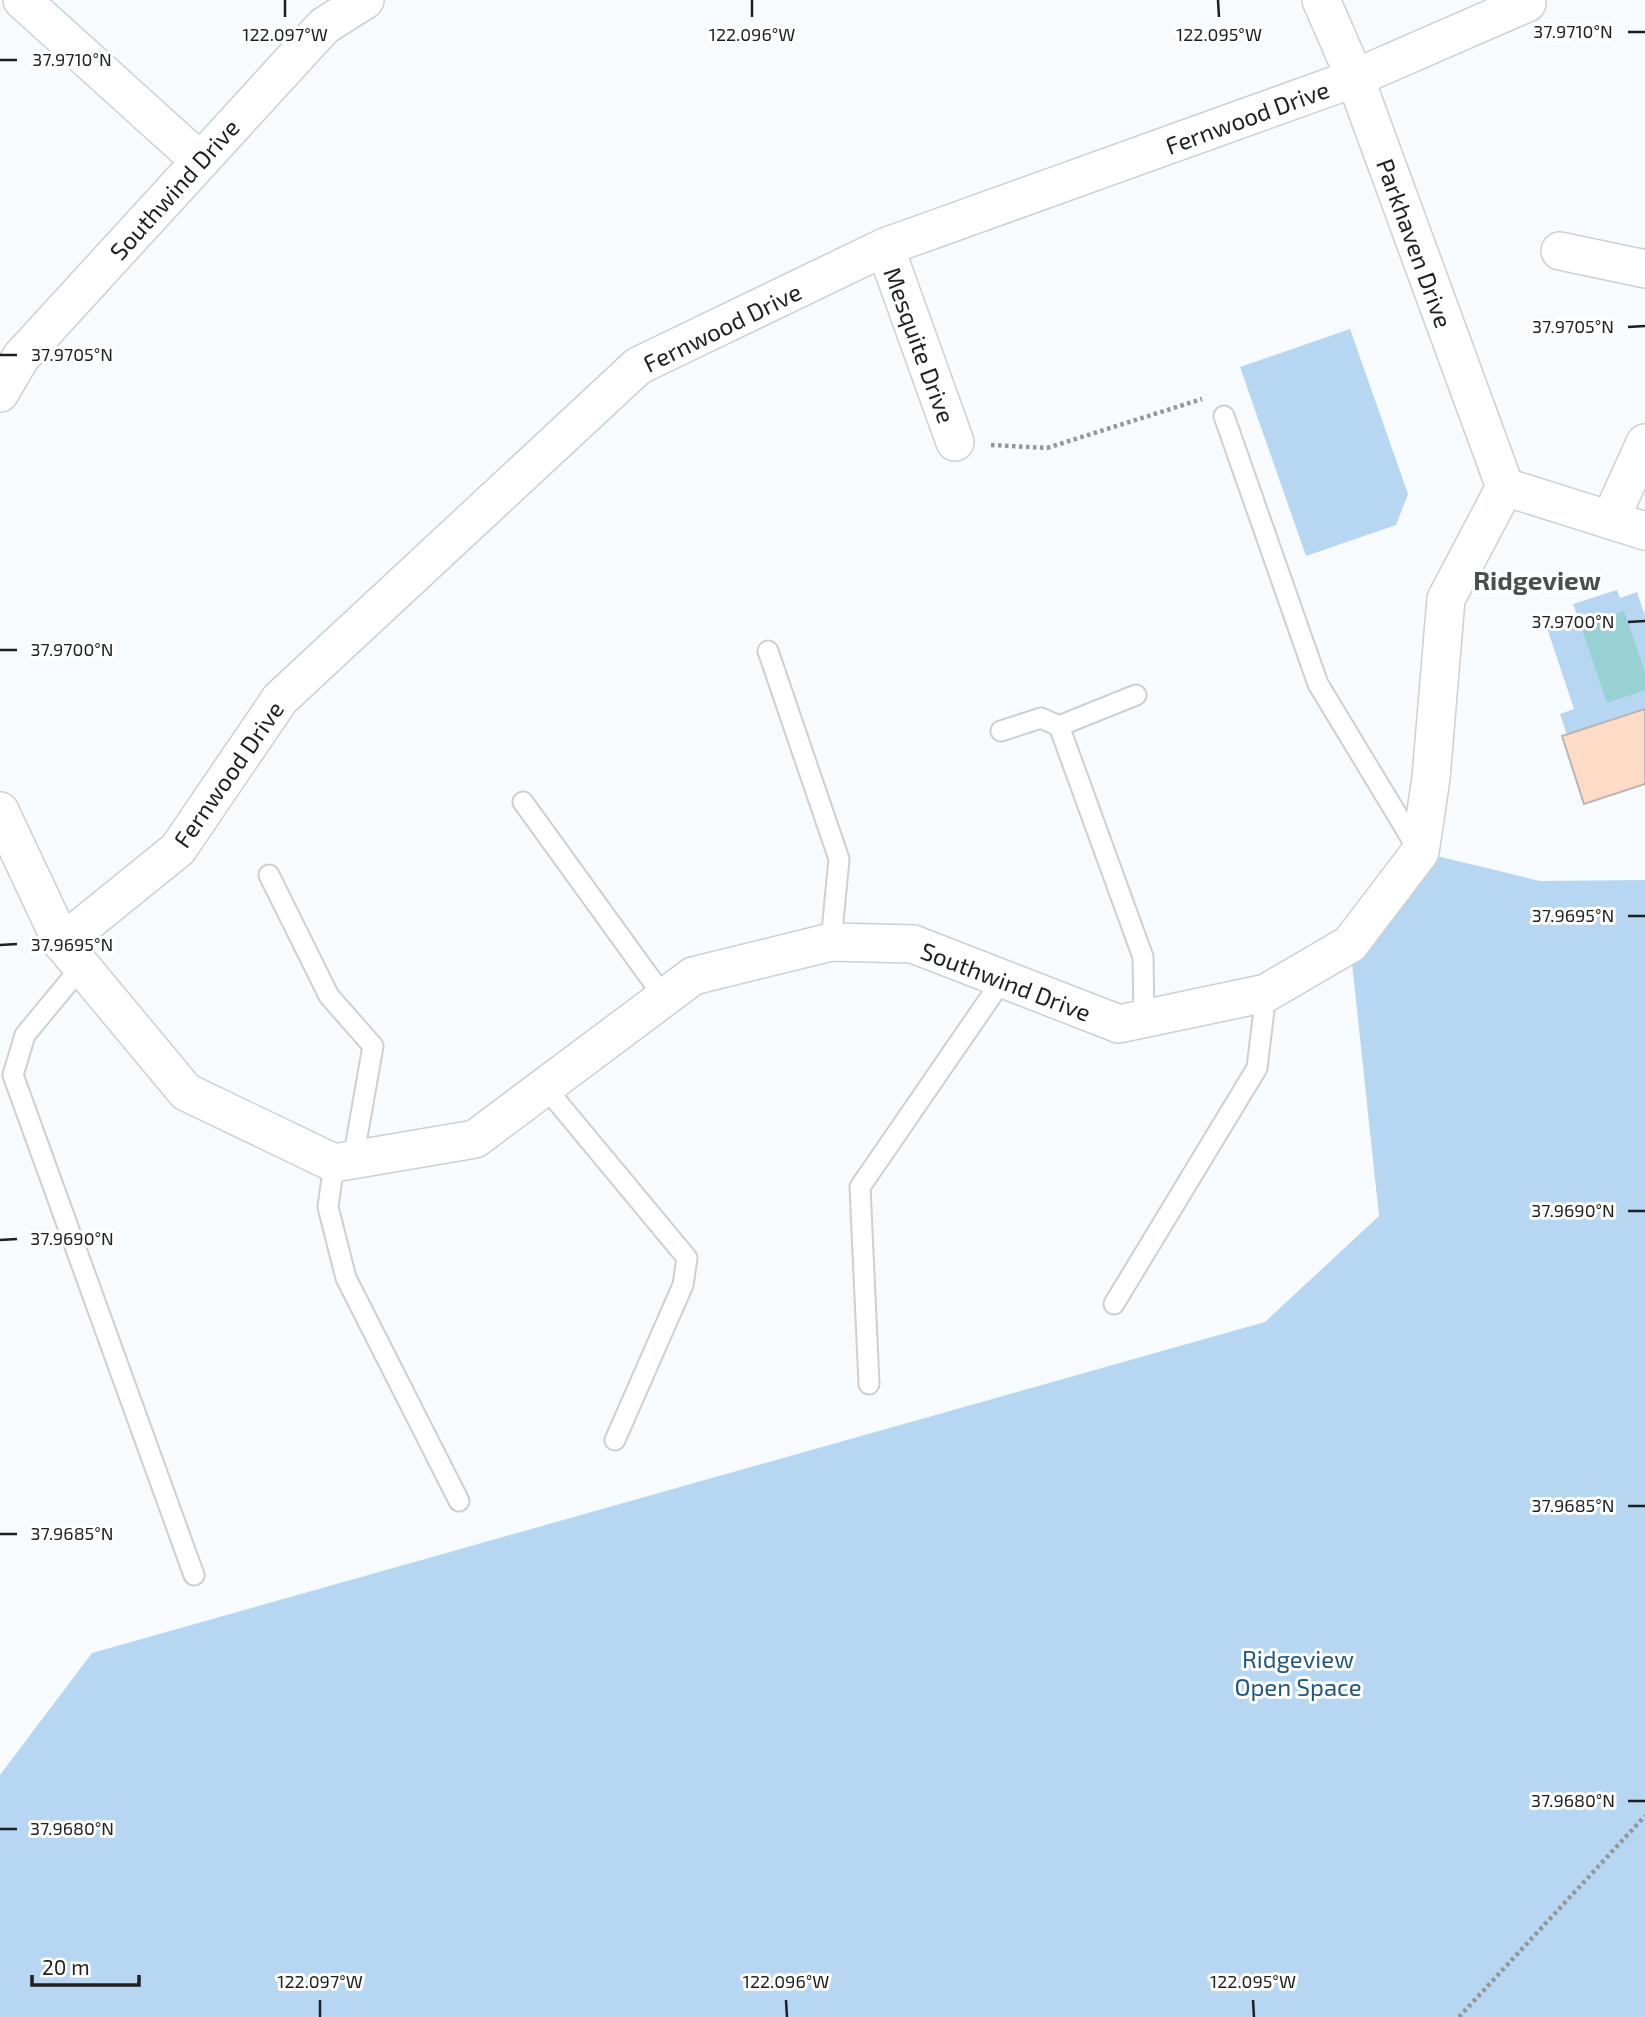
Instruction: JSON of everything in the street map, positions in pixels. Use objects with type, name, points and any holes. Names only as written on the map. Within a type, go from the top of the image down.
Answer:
[{"type":"street","points":[[22,0],[200,161]]},
{"type":"street","name":"Southwind Drive","points":[[0,393],[21,357],[324,26],[365,0]]},
{"type":"street","name":"Parkhaven Drive","points":[[1321,0],[1355,79],[1504,487]]},
{"type":"street","name":"Fernwood Drive","points":[[72,955],[178,849],[280,699],[638,366],[885,247],[1355,79],[1527,3]]},
{"type":"street","name":"Mesquite Drive","points":[[885,247],[955,442]]},
{"type":"street","points":[[1560,251],[1645,269]]},
{"type":"street","points":[[1610,520],[1645,443]]},
{"type":"street","points":[[1504,487],[1645,531]]},
{"type":"street","name":"Southwind Drive","points":[[343,1161],[475,1139],[693,976],[831,942],[913,944],[1119,1024],[1266,993],[1350,944],[1420,852],[1431,778],[1446,599],[1504,487]]},
{"type":"street","points":[[0,811],[72,955],[186,1093],[343,1161]]},
{"type":"lane","points":[[1224,416],[1318,684],[1420,852]]},
{"type":"lane","points":[[768,651],[839,859],[831,942]]},
{"type":"lane","points":[[1001,731],[1041,718],[1059,726],[1136,695]]},
{"type":"lane","points":[[1059,726],[1143,957],[1144,1019]]},
{"type":"lane","points":[[523,802],[664,998]]},
{"type":"lane","points":[[269,875],[329,996],[373,1046],[328,1207],[346,1278],[459,1501]]},
{"type":"lane","points":[[72,955],[26,1035],[13,1075],[194,1575]]},
{"type":"lane","points":[[869,1384],[860,1187],[1003,979]]},
{"type":"lane","points":[[1114,1304],[1256,1069],[1266,993]]},
{"type":"lane","points":[[545,1087],[687,1258],[683,1286],[615,1440]]},
{"type":"path","points":[[955,442],[1047,448],[1211,396],[1224,416]]},
{"type":"path","points":[[1459,2017],[1645,1816]]},
{"type":"green space","points":[[1350,329],[1408,494],[1396,525],[1306,556],[1240,367]]},
{"type":"green space","points":[[1617,590],[1620,598],[1637,592],[1645,616],[1645,709],[1567,735],[1560,714],[1574,709],[1546,625],[1577,615],[1573,604]]},
{"type":"green space","name":"Ridgeview Open Space","points":[[1420,852],[1540,881],[1645,880],[1645,2017],[0,2017],[0,1775],[92,1653],[1265,1322],[1379,1216],[1350,944]]},
{"type":"shaded area","points":[[1624,611],[1645,672],[1645,690],[1607,703],[1581,626]]},
{"type":"building","points":[[1645,709],[1645,784],[1584,804],[1562,736]]},
{"type":"district","name":"Ridgeview","points":[[1537,579]]}]
